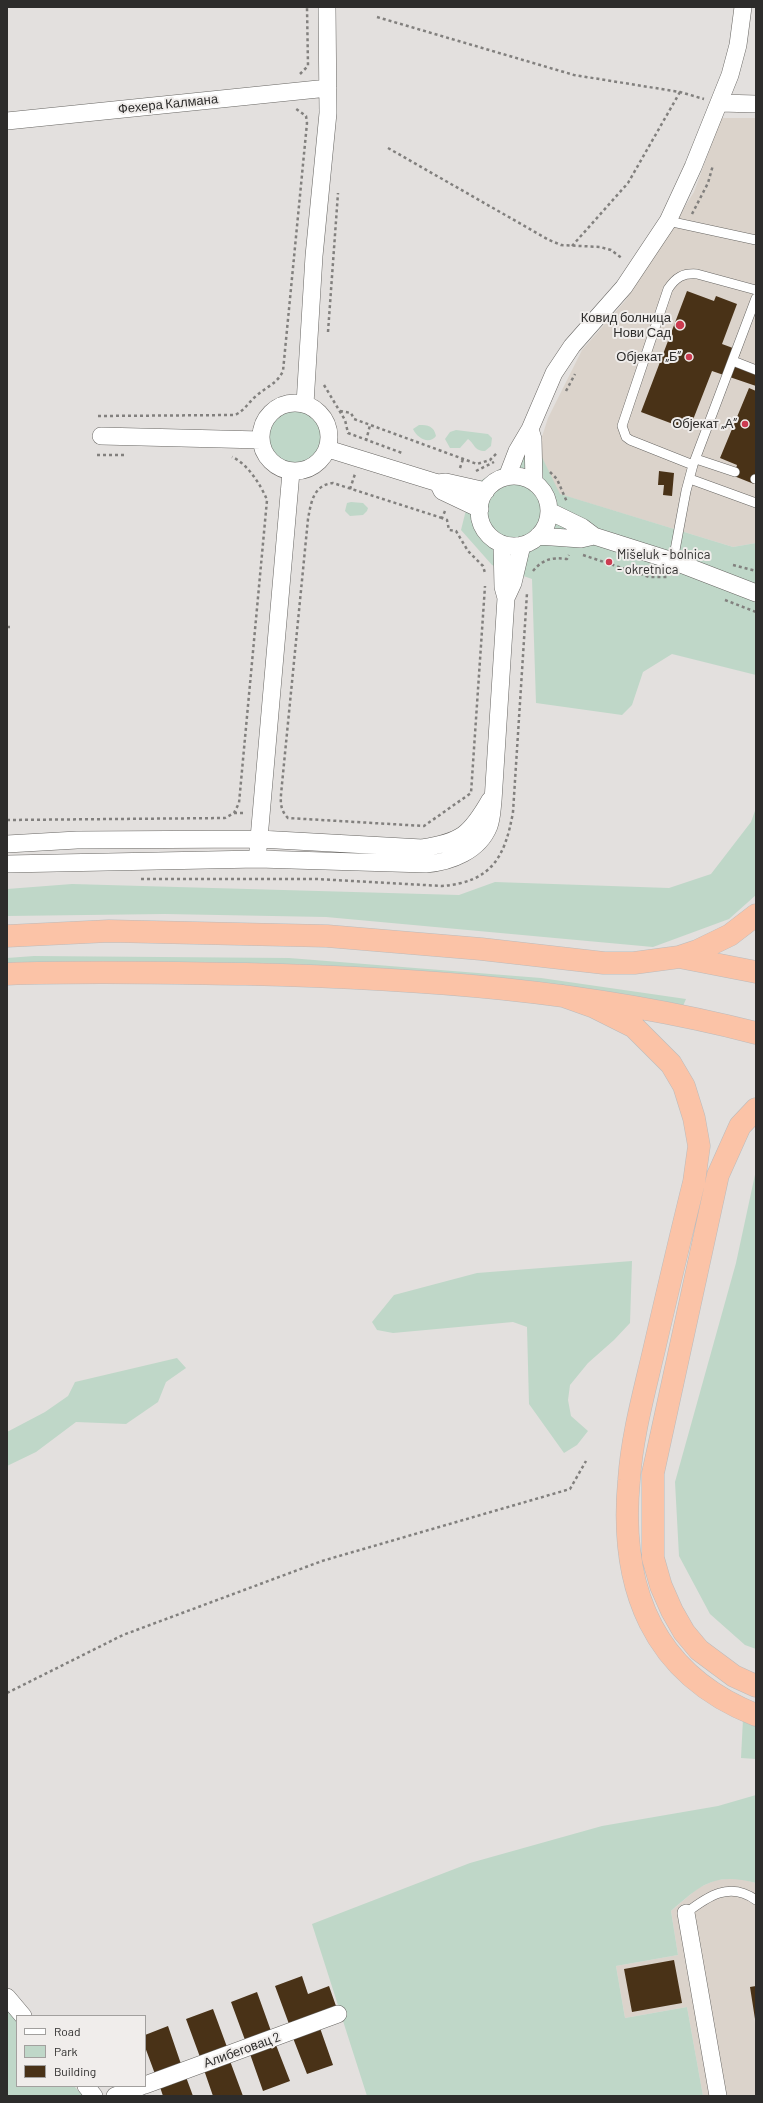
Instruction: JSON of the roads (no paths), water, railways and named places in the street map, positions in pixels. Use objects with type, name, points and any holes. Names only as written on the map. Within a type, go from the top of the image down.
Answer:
[{"type":"highway","points":[[7,936],[109,931],[327,936],[481,949],[604,963],[634,963],[679,957],[716,944],[756,915]]},
{"type":"highway","points":[[679,957],[756,972]]},
{"type":"highway","points":[[7,974],[87,971],[346,976],[461,984],[613,1002],[697,1018],[756,1033]]},
{"type":"highway","points":[[563,996],[599,1010],[634,1027],[671,1064],[684,1086],[694,1118],[699,1146],[694,1182],[634,1437],[628,1481],[629,1547],[632,1574],[639,1598],[649,1623],[672,1658],[705,1689],[756,1715]]},
{"type":"highway","points":[[756,1109],[740,1126],[718,1175],[653,1473],[653,1558],[661,1586],[672,1611],[684,1632],[699,1650],[734,1676],[756,1686]]},
{"type":"street","points":[[305,404],[314,256],[328,113],[327,7]]},
{"type":"street","points":[[507,476],[517,451],[530,429],[554,373],[572,346],[624,287],[668,221],[720,103],[730,76],[738,45],[743,7]]},
{"type":"street","name":"Фехера Калмана","points":[[7,121],[328,88]]},
{"type":"street","points":[[720,103],[756,104]]},
{"type":"street","points":[[288,404],[305,404],[315,408],[323,416],[328,426],[330,437],[328,449],[322,459],[313,467],[303,471],[291,472],[280,468],[270,461],[264,452],[261,440],[262,429],[266,419],[273,410],[288,404]]},
{"type":"street","points":[[530,429],[533,439],[534,482]]},
{"type":"street","points":[[101,436],[261,440]]},
{"type":"street","points":[[328,449],[438,483],[446,482],[486,491]]},
{"type":"street","points":[[258,859],[291,472]]},
{"type":"street","points":[[507,476],[521,477],[534,482],[542,489],[547,499],[549,511],[544,528],[538,536],[522,545],[502,544],[489,535],[484,527],[480,510],[481,500],[486,491],[499,480],[507,476]]},
{"type":"street","points":[[438,483],[442,491],[480,510]]},
{"type":"street","points":[[549,511],[582,527],[594,536],[672,569],[756,594]]},
{"type":"street","points":[[538,536],[581,539],[594,536]]},
{"type":"street","points":[[7,864],[258,859],[440,863],[462,856],[482,838],[489,825],[494,793],[506,598],[503,587],[502,544]]},
{"type":"street","points":[[506,598],[513,583],[522,545]]},
{"type":"street","points":[[7,844],[77,840],[259,839],[422,848],[448,844],[464,835],[480,818],[494,793]]},
{"type":"street","points":[[686,1913],[718,2096]]},
{"type":"street","points":[[7,1998],[22,2015]]},
{"type":"street","name":"Алибеговац 2","points":[[146,2085],[338,2014]]},
{"type":"street","points":[[87,2087],[94,2096]]},
{"type":"street","name":"Алибеговац 2","points":[[115,2096],[141,2087]]},
{"type":"lane","points":[[668,221],[756,240]]},
{"type":"lane","points":[[735,472],[695,462],[630,440],[626,437],[622,426],[668,289],[678,278],[688,273],[697,274],[756,290]]},
{"type":"lane","points":[[672,569],[690,479],[695,462],[756,298]]},
{"type":"lane","points":[[733,361],[756,370]]},
{"type":"lane","points":[[690,479],[756,503]]},
{"type":"lane","points":[[686,1913],[704,1899],[721,1892],[736,1890],[756,1900]]},
{"type":"place","name":"Ковид болница Нови Сад","points":[[680,325]]},
{"type":"place","name":"Објекат „Б”","points":[[689,357]]},
{"type":"place","name":"Објекат „А”","points":[[745,424]]},
{"type":"place","name":"Mišeluk - bolnica - okretnica","points":[[609,562]]}]
